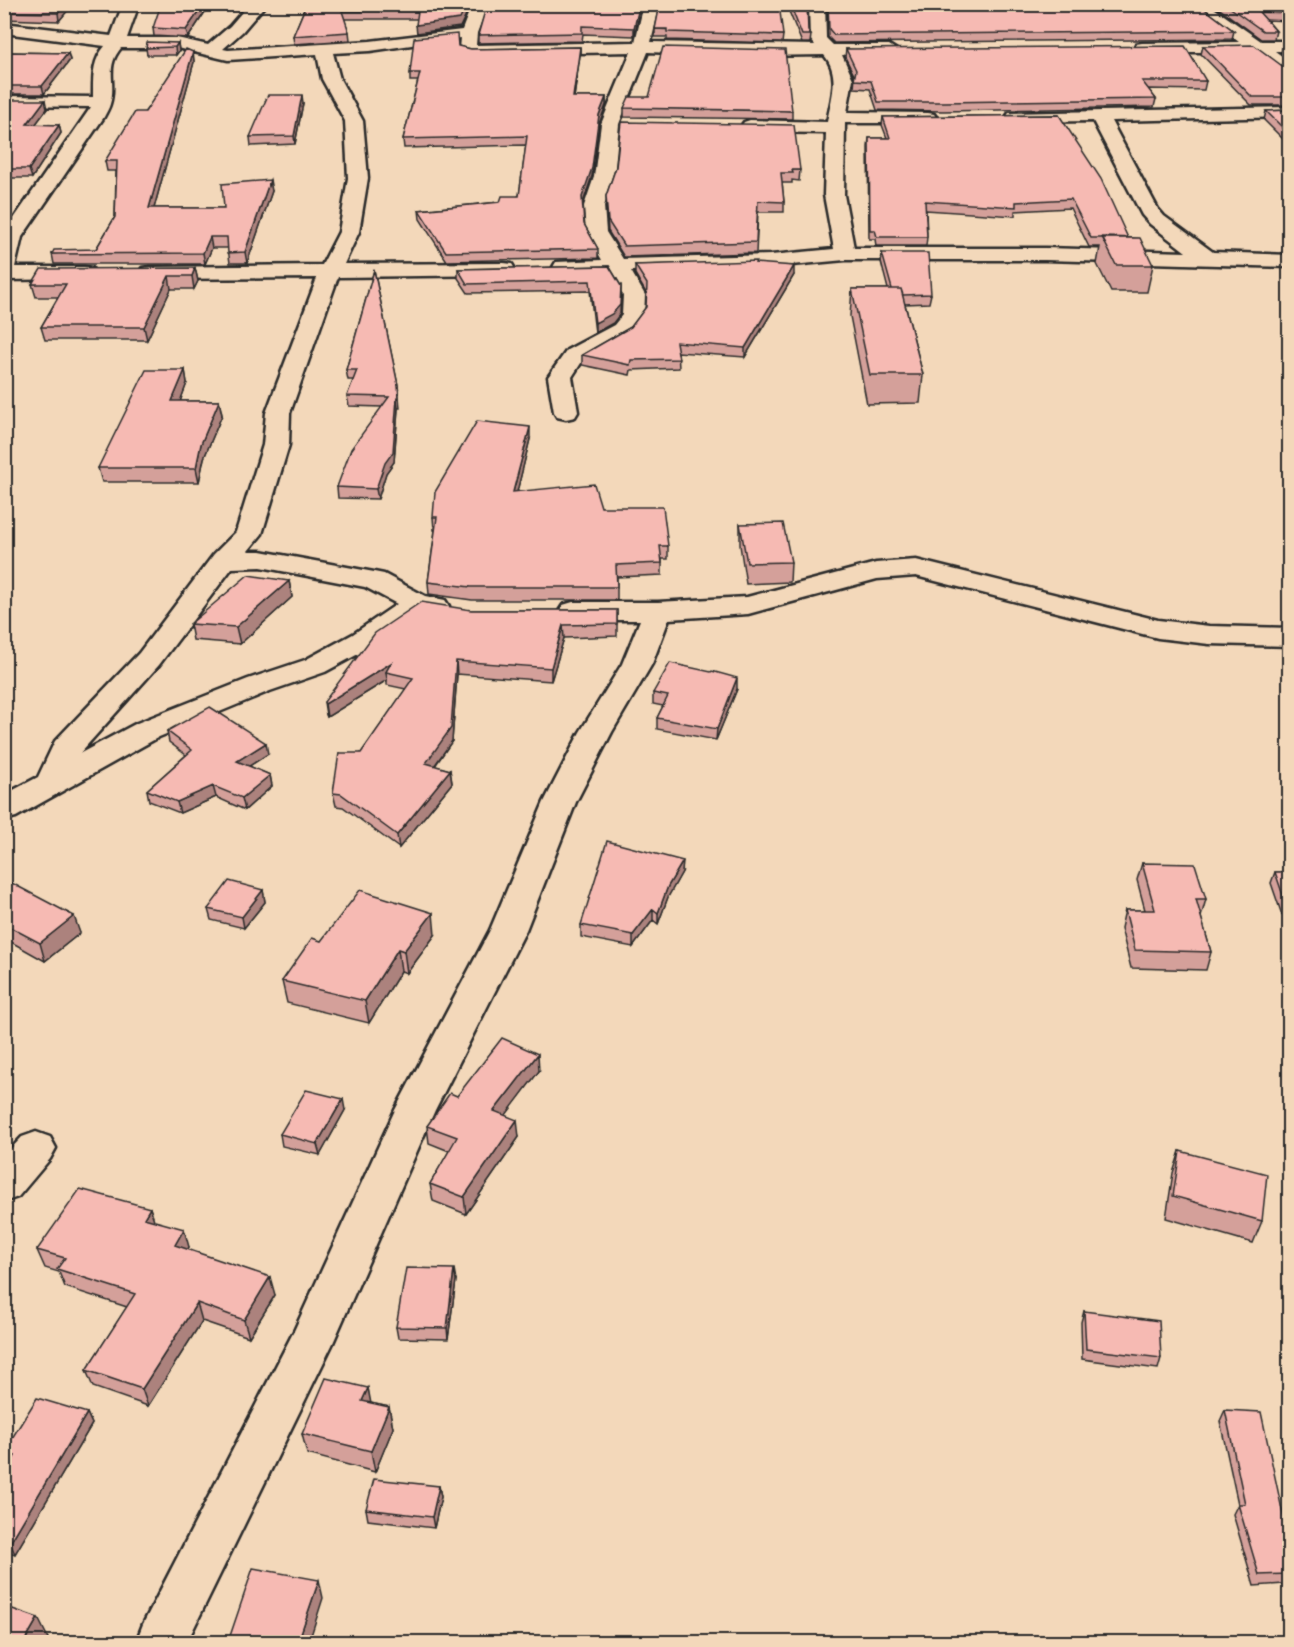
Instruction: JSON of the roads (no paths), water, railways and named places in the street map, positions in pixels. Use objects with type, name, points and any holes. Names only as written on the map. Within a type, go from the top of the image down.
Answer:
[{"type":"street","points":[[4,268],[12,237],[95,117],[102,102],[102,67],[106,55],[118,41],[130,4]]},
{"type":"street","points":[[212,50],[236,29],[258,4]]},
{"type":"street","points":[[480,4],[469,33],[467,49],[476,51],[642,47],[746,51],[908,50]]},
{"type":"street","points":[[566,412],[560,377],[575,355],[622,330],[633,315],[634,295],[596,232],[594,206],[604,177],[610,124],[642,47],[652,4]]},
{"type":"street","points":[[817,4],[818,39],[838,61],[844,79],[836,122],[834,195],[845,254]]},
{"type":"street","points":[[1197,4],[1290,70]]},
{"type":"street","points":[[4,28],[133,44],[177,43],[228,55],[324,50],[469,33]]},
{"type":"street","points":[[1130,48],[1290,46]]},
{"type":"street","points":[[51,784],[66,748],[149,659],[224,560],[249,534],[276,445],[278,413],[330,271],[349,232],[358,178],[354,121],[331,79],[324,50]]},
{"type":"street","points":[[4,101],[102,102]]},
{"type":"street","points":[[998,118],[1290,112]]},
{"type":"street","points":[[1099,116],[1149,211],[1157,220],[1206,257]]},
{"type":"street","points":[[729,126],[942,118]]},
{"type":"street","points":[[610,124],[634,124]]},
{"type":"street","points":[[546,268],[771,261],[845,254],[1045,254],[1290,261]]},
{"type":"street","points":[[134,273],[522,268]]},
{"type":"street","points":[[4,274],[99,273]]},
{"type":"street","points":[[224,560],[261,559],[374,580],[417,603],[461,610]]},
{"type":"street","points":[[542,611],[658,611],[748,605],[876,571],[916,568],[1158,629],[1209,635],[1290,637]]},
{"type":"street","points":[[4,809],[148,730],[259,685],[315,666],[363,640],[417,603]]},
{"type":"street","points":[[161,1642],[312,1343],[415,1110],[508,930],[560,802],[596,732],[638,664],[658,611]]},
{"type":"street","points":[[4,1185],[36,1148]]}]
